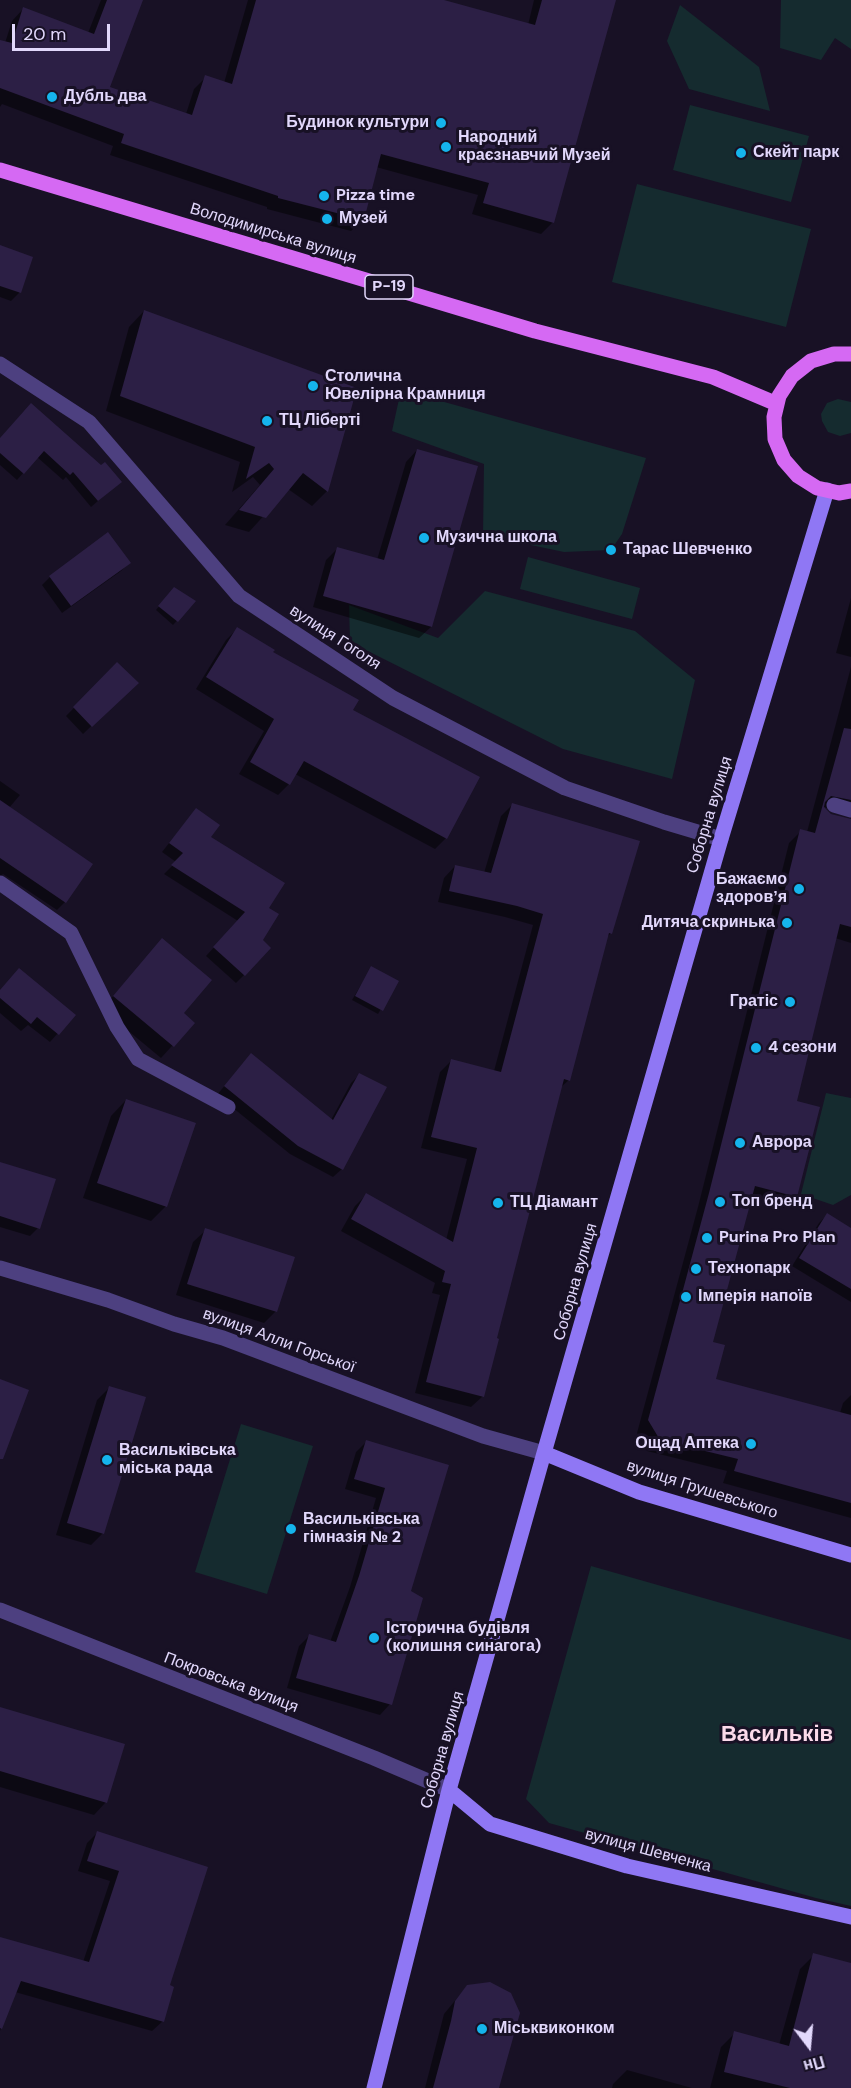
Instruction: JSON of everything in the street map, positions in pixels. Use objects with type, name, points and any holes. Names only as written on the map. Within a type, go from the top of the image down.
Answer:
[{"type":"main road","name":"Володимирська вулиця","points":[[0,170],[535,331],[713,377],[777,404]]},
{"type":"main road","points":[[851,354],[834,354],[811,361],[792,376],[779,396],[774,417],[775,439],[784,460],[798,477],[817,488],[838,493],[851,491]]},
{"type":"main road","name":"Соборна вулиця","points":[[374,2088],[449,1790],[544,1453],[721,839],[827,490]]},
{"type":"main road","name":"вулиця Грушевського","points":[[544,1453],[639,1492],[851,1555]]},
{"type":"main road","name":"вулиця Шевченка","points":[[449,1790],[489,1824],[627,1866],[851,1917]]},
{"type":"street","name":"вулиця Гоголя","points":[[0,364],[89,422],[239,597],[393,698],[565,788],[721,839]]},
{"type":"street","points":[[834,805],[851,810]]},
{"type":"street","points":[[0,883],[71,933],[117,1027],[138,1059],[228,1107]]},
{"type":"street","name":"вулиця Алли Горської","points":[[0,1268],[108,1300],[174,1324],[223,1338],[483,1436],[544,1453]]},
{"type":"street","name":"Покровська вулиця","points":[[0,1610],[449,1790]]},
{"type":"green space","points":[[781,0],[851,0],[851,49],[835,38],[821,60],[780,48]]},
{"type":"green space","points":[[680,5],[759,67],[770,111],[689,89],[667,41]]},
{"type":"green space","name":"Скейт парк","points":[[690,105],[809,136],[791,202],[673,170]]},
{"type":"green space","points":[[637,184],[811,229],[786,327],[612,282]]},
{"type":"green space","points":[[401,390],[646,458],[622,534],[611,550],[564,552],[483,535],[484,464],[392,431]]},
{"type":"green space","points":[[838,399],[851,402],[851,433],[840,436],[828,432],[821,414],[827,403]]},
{"type":"green space","points":[[528,557],[640,588],[632,619],[520,589]]},
{"type":"green space","points":[[485,591],[635,631],[695,680],[672,779],[563,749],[350,642],[349,605],[438,638]]},
{"type":"green space","points":[[826,1093],[851,1098],[851,1195],[833,1205],[801,1194]]},
{"type":"green space","points":[[241,1424],[313,1446],[267,1594],[195,1572]]},
{"type":"green space","points":[[591,1566],[851,1640],[851,1906],[549,1823],[526,1799]]},
{"type":"building","points":[[107,0],[143,0],[110,87],[192,115],[205,75],[232,84],[256,0],[444,0],[535,25],[542,0],[616,0],[554,223],[483,203],[489,183],[381,154],[364,220],[278,198],[278,196],[121,143],[124,134],[0,88],[0,40],[12,43],[23,7],[94,34]]},
{"type":"building","points":[[0,245],[33,257],[21,293],[0,286]]},
{"type":"building","name":"ТЦ Ліберті","points":[[144,310],[357,388],[328,492],[303,473],[266,518],[239,510],[274,469],[269,463],[246,479],[255,447],[120,396]]},
{"type":"building","points":[[31,403],[101,465],[105,462],[122,482],[98,501],[73,472],[70,475],[44,451],[24,474],[0,453],[0,438]]},
{"type":"building","name":"Музична школа","points":[[417,449],[478,466],[432,627],[323,596],[337,547],[384,560]]},
{"type":"building","points":[[108,532],[131,563],[71,606],[49,576]]},
{"type":"building","points":[[174,587],[196,601],[178,622],[158,606]]},
{"type":"building","points":[[237,627],[275,650],[273,652],[359,700],[353,710],[480,777],[447,839],[304,761],[290,785],[250,762],[274,719],[206,677]]},
{"type":"building","points":[[117,662],[139,683],[92,727],[73,707]]},
{"type":"building","points":[[844,728],[851,729],[851,800],[831,796],[825,802],[824,807],[831,814],[851,819],[851,927],[840,924],[797,1101],[820,1107],[797,1197],[755,1186],[713,1342],[725,1345],[716,1379],[851,1415],[851,1503],[734,1471],[738,1459],[660,1440],[648,1420],[709,1193],[800,829],[815,833]]},
{"type":"building","points":[[0,800],[93,864],[66,903],[0,858]]},
{"type":"building","points":[[512,803],[640,841],[612,934],[609,933],[570,1081],[564,1079],[484,1397],[426,1382],[451,1284],[442,1282],[445,1271],[351,1219],[366,1193],[453,1242],[477,1148],[431,1137],[451,1059],[501,1072],[543,914],[449,891],[455,865],[491,873]]},
{"type":"building","points":[[196,808],[220,825],[211,837],[285,883],[269,908],[279,914],[263,940],[271,948],[245,976],[213,947],[245,912],[171,865],[183,853],[169,843]]},
{"type":"building","points":[[162,938],[212,980],[184,1013],[195,1023],[174,1047],[113,996]]},
{"type":"building","points":[[371,966],[399,981],[383,1011],[355,996]]},
{"type":"building","points":[[19,968],[76,1015],[59,1035],[37,1017],[31,1024],[0,998],[0,990]]},
{"type":"building","points":[[251,1053],[333,1120],[359,1073],[387,1087],[343,1170],[298,1146],[224,1086]]},
{"type":"building","points":[[126,1099],[196,1123],[167,1207],[97,1183]]},
{"type":"building","points":[[0,1162],[56,1179],[40,1229],[0,1216]]},
{"type":"building","points":[[827,1213],[851,1228],[851,1289],[799,1258]]},
{"type":"building","points":[[205,1228],[295,1257],[277,1312],[187,1284]]},
{"type":"building","points":[[0,1379],[29,1390],[3,1459],[0,1459]]},
{"type":"building","name":"Васильківська міська рада","points":[[109,1386],[146,1397],[104,1534],[67,1523]]},
{"type":"building","points":[[366,1440],[449,1465],[411,1591],[423,1598],[392,1705],[296,1678],[309,1634],[336,1642],[359,1576],[385,1488],[354,1479]]},
{"type":"building","points":[[0,1707],[125,1744],[107,1803],[0,1771]]},
{"type":"building","points":[[97,1831],[208,1867],[170,1985],[174,1987],[164,2022],[21,1981],[2,2029],[0,2028],[0,1937],[89,1962],[119,1871],[87,1861]]},
{"type":"building","points":[[813,1953],[851,1963],[851,2088],[790,2088],[724,2072],[734,2031],[789,2046]]},
{"type":"building","name":"Міськвиконком","points":[[490,1982],[511,1993],[520,2013],[499,2088],[433,2088],[455,2001],[467,1985]]},
{"type":"place","name":"Дубль два","points":[[52,97]]},
{"type":"place","name":"Будинок культури","points":[[441,123]]},
{"type":"place","name":"Народний краєзнавчий Музей","points":[[446,147]]},
{"type":"place","name":"Скейт парк","points":[[741,153]]},
{"type":"place","name":"Pizza time","points":[[324,196]]},
{"type":"place","name":"Музей","points":[[327,219]]},
{"type":"place","name":"Столична Ювелірна Крамниця","points":[[313,386]]},
{"type":"place","name":"ТЦ Ліберті","points":[[267,421]]},
{"type":"place","name":"Музична школа","points":[[424,538]]},
{"type":"place","name":"Тарас Шевченко","points":[[611,550]]},
{"type":"place","name":"Бажаємо здоровʼя","points":[[799,889]]},
{"type":"place","name":"Дитяча скринька","points":[[787,923]]},
{"type":"place","name":"Гратіс","points":[[790,1002]]},
{"type":"place","name":"4 сезони","points":[[756,1048]]},
{"type":"place","name":"Аврора","points":[[740,1143]]},
{"type":"place","name":"Топ бренд","points":[[720,1202]]},
{"type":"place","name":"ТЦ Діамант","points":[[498,1203]]},
{"type":"place","name":"Purina Pro Plan","points":[[707,1238]]},
{"type":"place","name":"Технопарк","points":[[696,1269]]},
{"type":"place","name":"Імперія напоїв","points":[[686,1297]]},
{"type":"place","name":"Ощад Аптека","points":[[751,1444]]},
{"type":"place","name":"Васильківська міська рада","points":[[107,1460]]},
{"type":"place","name":"Васильківська гімназія № 2","points":[[291,1529]]},
{"type":"place","name":"Історична будівля (колишня синагога)","points":[[374,1638]]},
{"type":"place","name":"Міськвиконком","points":[[482,2029]]},
{"type":"district","name":"Васильків","points":[[777,1735]]}]
